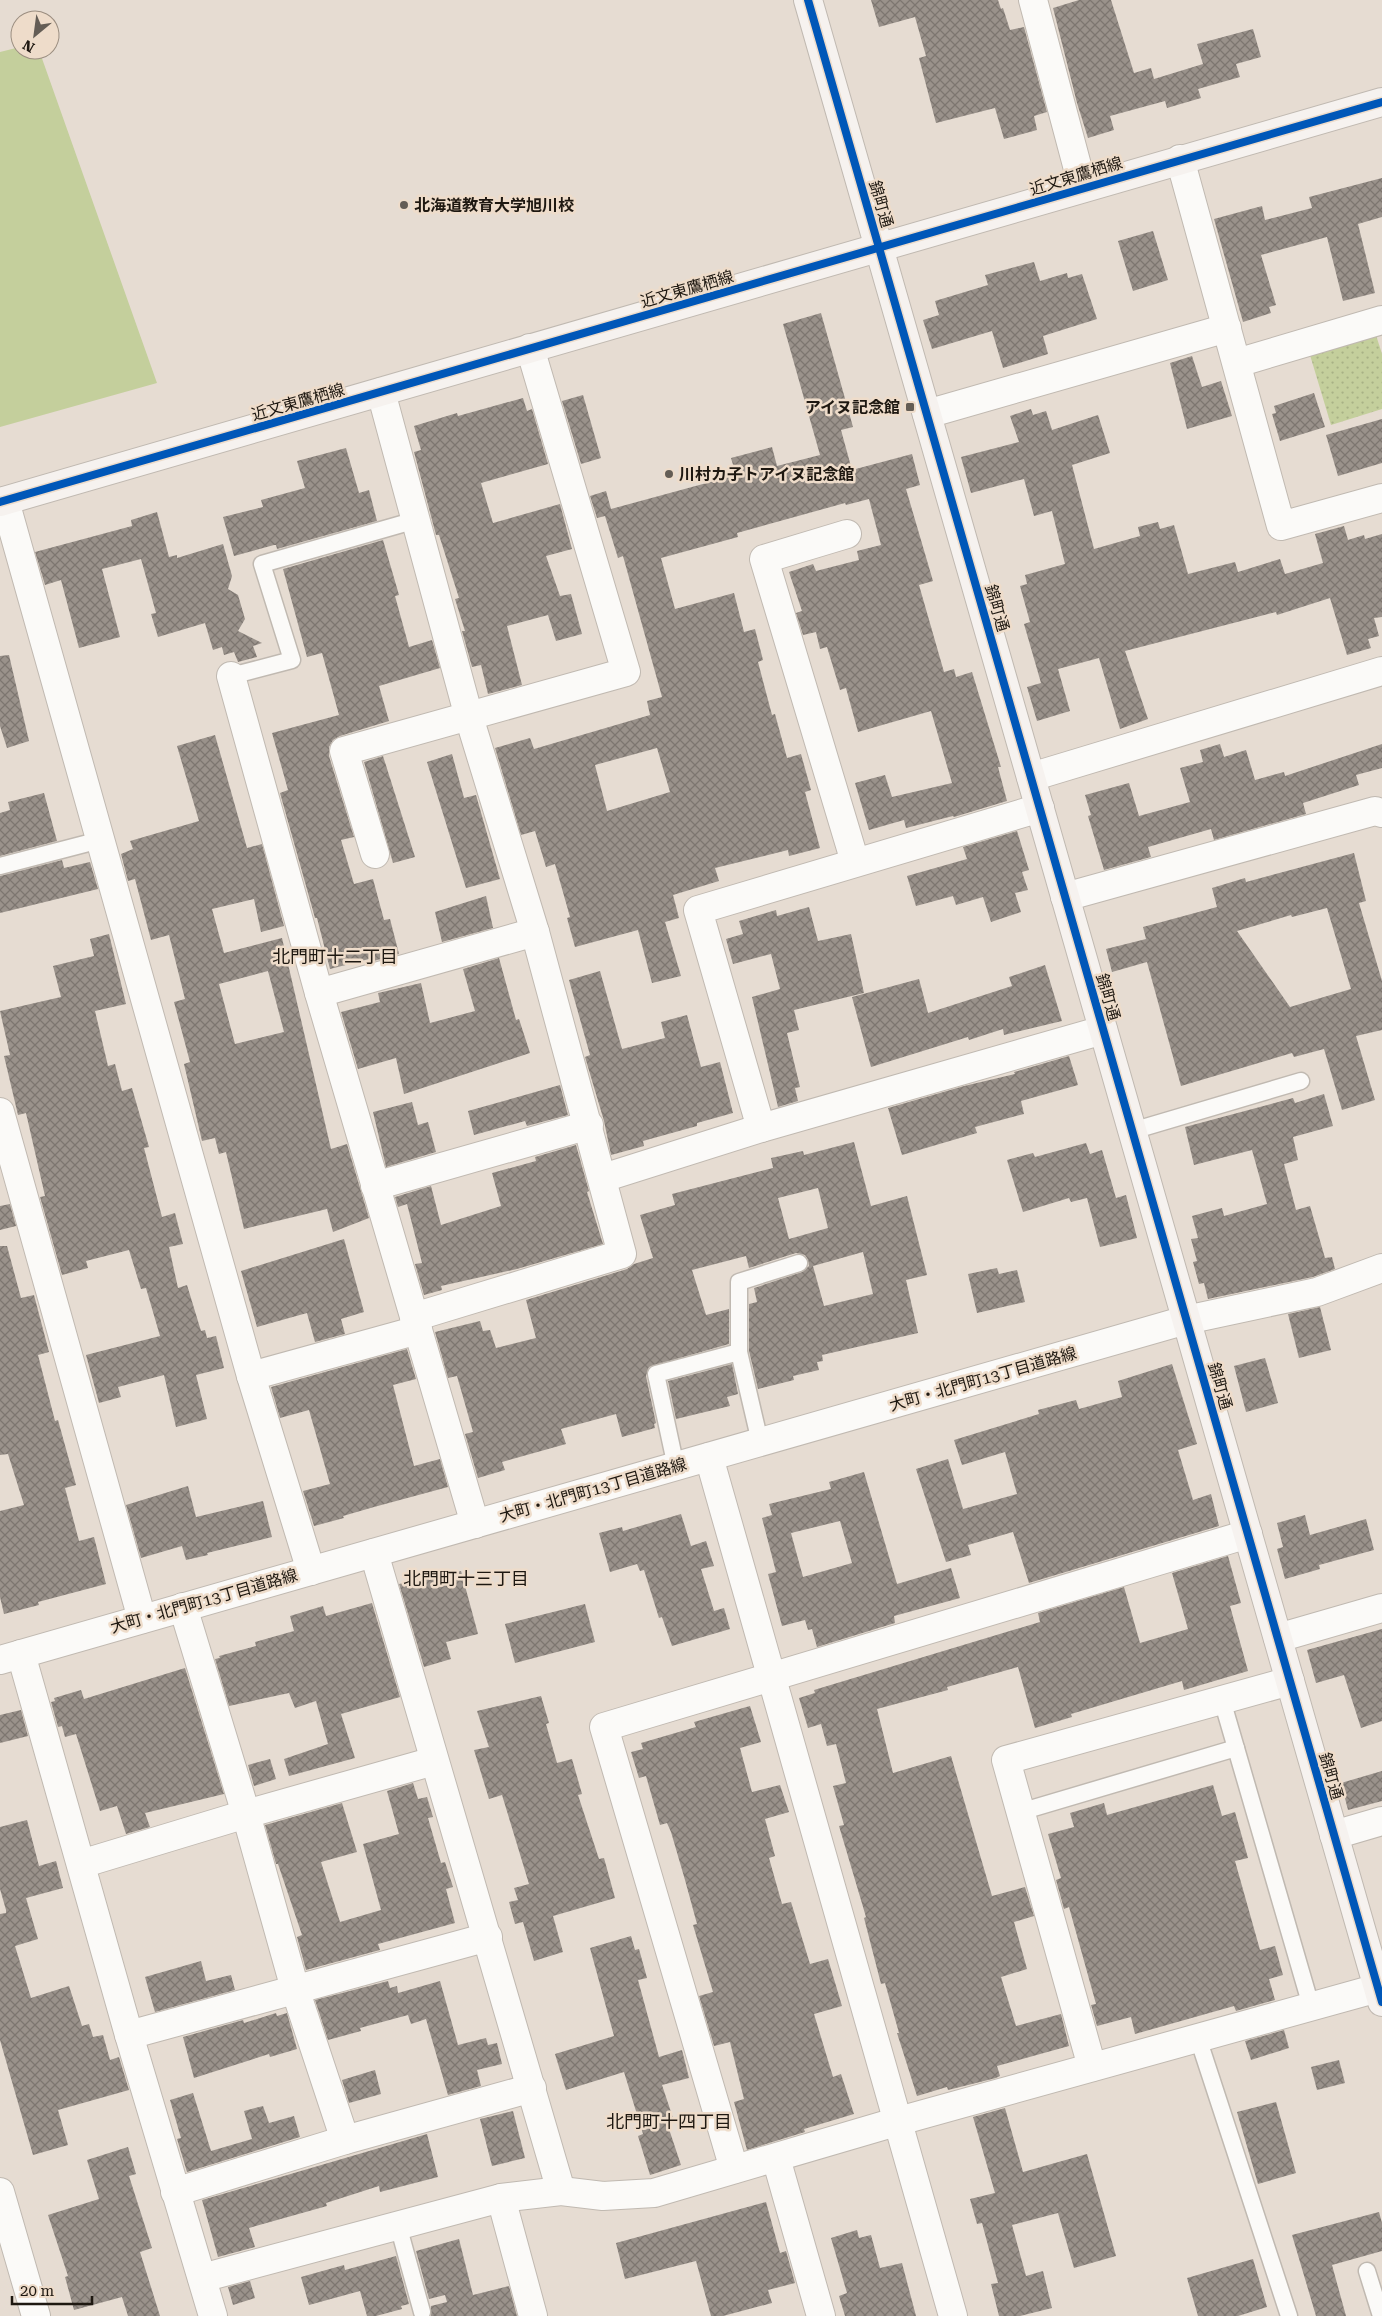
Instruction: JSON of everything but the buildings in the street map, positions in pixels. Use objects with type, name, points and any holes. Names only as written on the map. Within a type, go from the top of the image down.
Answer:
[{"type":"street","name":"錦町通","points":[[808,0],[1380,1995]]},
{"type":"street","points":[[1033,0],[1083,188]]},
{"type":"street","name":"近文東鷹栖線","points":[[2,502],[1382,102]]},
{"type":"street","points":[[1180,159],[1282,526],[1382,498]]},
{"type":"street","points":[[1237,363],[1382,320]]},
{"type":"street","points":[[927,414],[1227,328]]},
{"type":"street","points":[[375,854],[344,751],[626,672],[530,348]]},
{"type":"street","points":[[252,1376],[622,1254],[589,1125],[535,932],[469,717],[381,392]]},
{"type":"street","points":[[2,502],[252,1376],[311,1571]]},
{"type":"street","points":[[847,534],[764,559],[854,862]]},
{"type":"street","points":[[1031,777],[1382,670]]},
{"type":"street","points":[[231,676],[318,993],[475,1524]]},
{"type":"street","points":[[761,1128],[698,910],[1040,808]]},
{"type":"street","points":[[1065,896],[1375,811],[1382,813]]},
{"type":"street","points":[[318,993],[535,932]]},
{"type":"street","points":[[603,1178],[761,1128],[1103,1030]]},
{"type":"street","points":[[0,1112],[142,1619]]},
{"type":"street","points":[[375,1186],[589,1125]]},
{"type":"street","name":"大町・北門町13丁目道路線","points":[[10,1657],[1186,1320],[1317,1292],[1382,1268]]},
{"type":"street","points":[[709,1457],[953,2316]]},
{"type":"street","points":[[734,2168],[604,1727],[1248,1534]]},
{"type":"street","points":[[374,1553],[561,2191]]},
{"type":"street","points":[[184,1607],[246,1814],[295,1989],[345,2140]]},
{"type":"street","points":[[1278,1638],[1382,1608]]},
{"type":"street","points":[[10,1657],[81,1864],[129,2035],[213,2316]]},
{"type":"street","points":[[1092,2067],[1006,1760],[1290,1681]]},
{"type":"street","points":[[81,1864],[246,1814],[434,1761]]},
{"type":"street","points":[[1334,1835],[1382,1821]]},
{"type":"street","points":[[129,2035],[488,1937]]},
{"type":"street","points":[[202,2278],[501,2198],[561,2191],[603,2196],[654,2193],[899,2121],[1311,2006],[1380,1995]]},
{"type":"street","points":[[176,2192],[345,2140],[532,2088]]},
{"type":"street","points":[[776,2158],[822,2316]]},
{"type":"street","points":[[0,2192],[36,2316]]},
{"type":"street","points":[[501,2198],[532,2316]]},
{"type":"lane","points":[[231,676],[292,660],[262,564],[416,520]]},
{"type":"lane","points":[[0,866],[100,840]]},
{"type":"lane","points":[[1132,1131],[1301,1080]]},
{"type":"lane","points":[[760,1442],[739,1352],[739,1282],[799,1263]]},
{"type":"lane","points":[[676,1467],[656,1374],[739,1352]]},
{"type":"lane","points":[[1222,1700],[1311,2006]]},
{"type":"lane","points":[[1020,1812],[1236,1748]]},
{"type":"lane","points":[[1198,2038],[1289,2316]]},
{"type":"lane","points":[[398,2225],[422,2312]]},
{"type":"lane","points":[[1367,2271],[1381,2316]]},
{"type":"green space","points":[[10,50],[10,60],[43,60],[157,383],[0,427],[0,52]]},
{"type":"green space","points":[[1376,335],[1382,354],[1382,409],[1331,425],[1310,355]]},
{"type":"cycle path","points":[[808,0],[1382,2002]]},
{"type":"cycle path","points":[[0,502],[1382,102]]},
{"type":"place","name":"北海道教育大学旭川校","points":[[404,205]]},
{"type":"place","name":"アイヌ記念館","points":[[910,407]]},
{"type":"place","name":"川村カ子トアイヌ記念館","points":[[669,474]]},
{"type":"district","name":"北門町十二丁目","points":[[335,956]]},
{"type":"district","name":"北門町十三丁目","points":[[466,1578]]},
{"type":"district","name":"北門町十四丁目","points":[[669,2121]]}]
